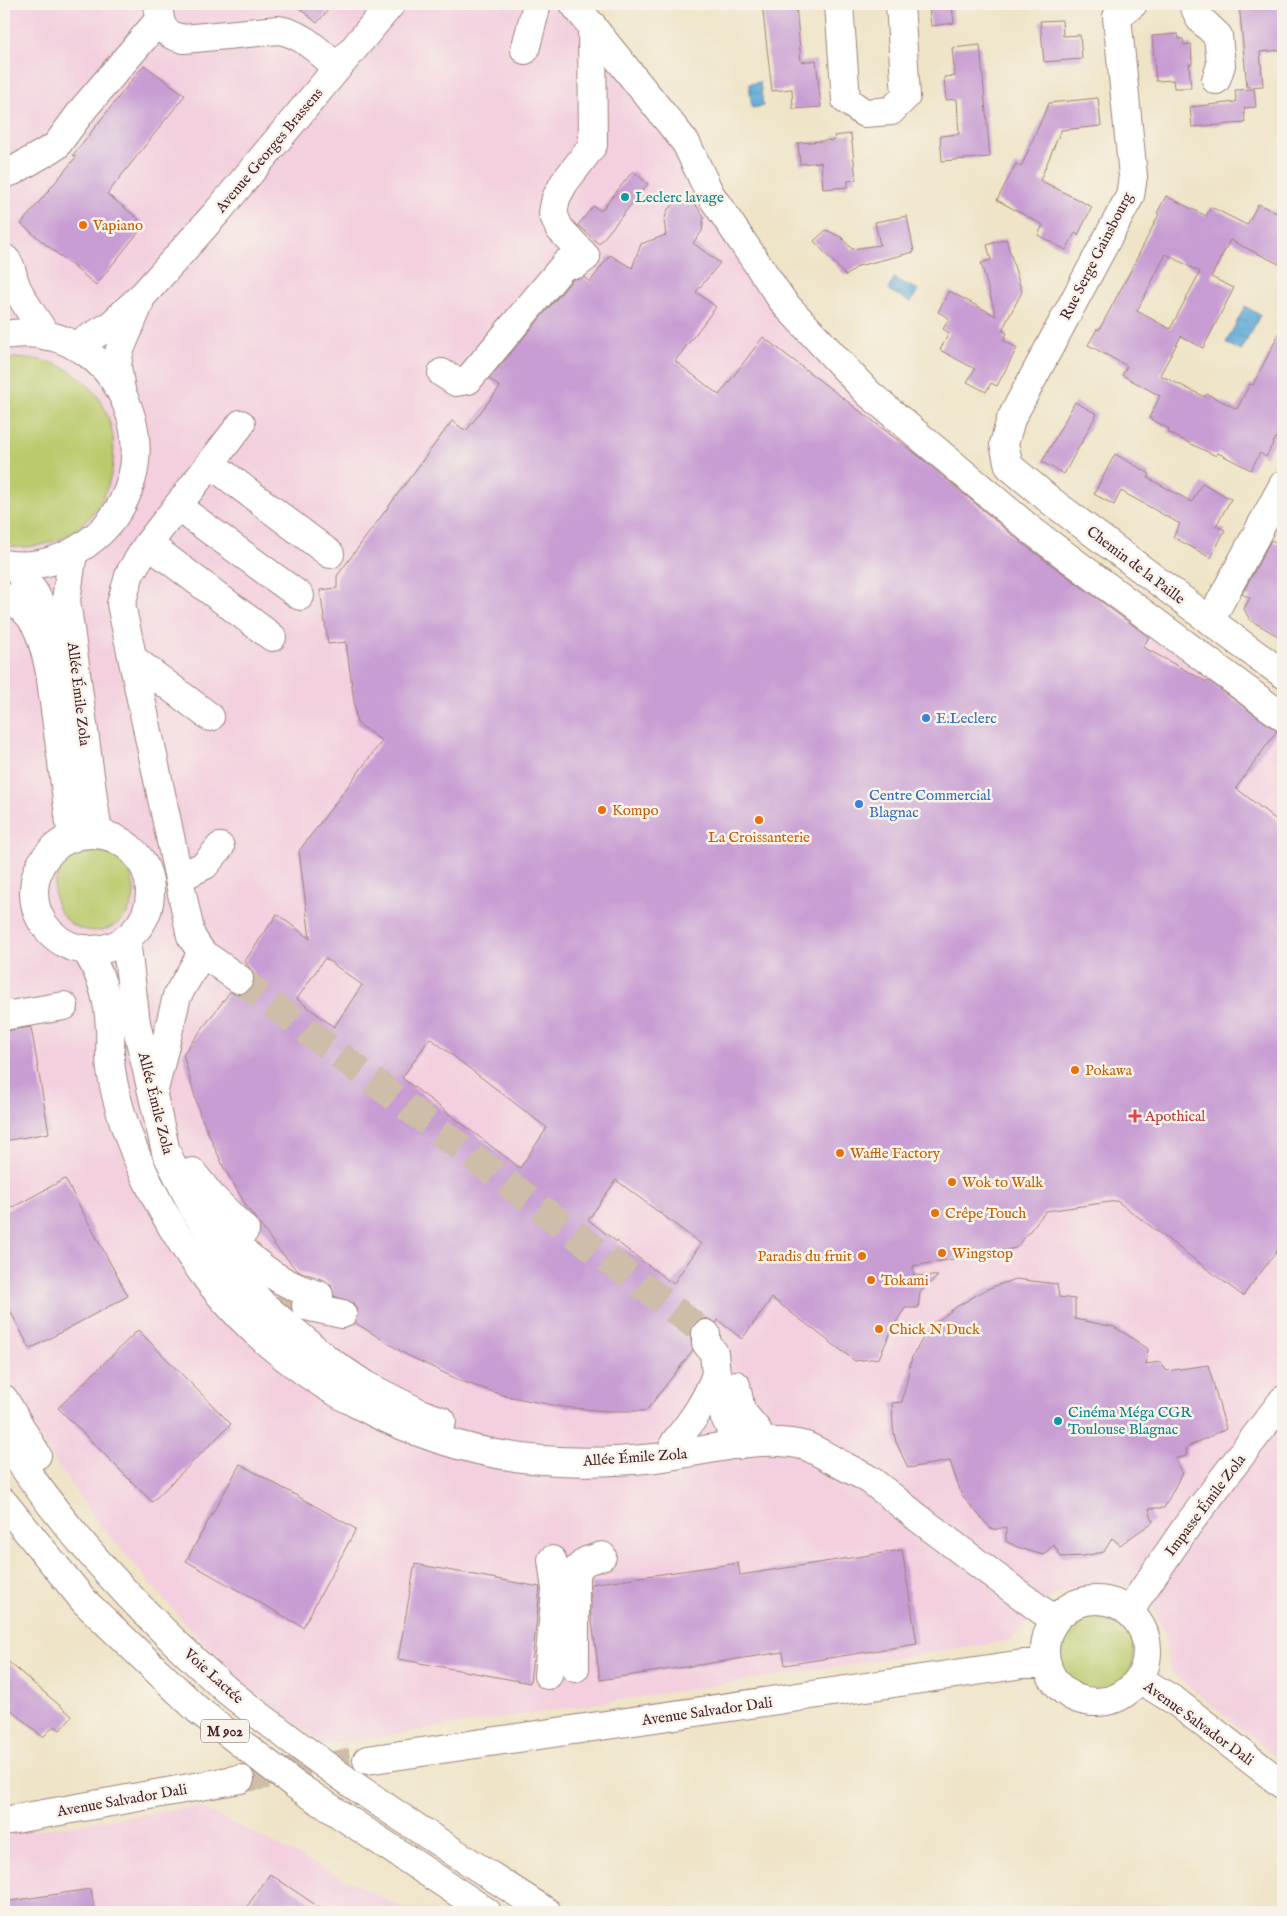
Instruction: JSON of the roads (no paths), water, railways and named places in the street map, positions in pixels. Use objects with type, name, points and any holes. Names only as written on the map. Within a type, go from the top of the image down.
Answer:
[{"type":"main road","name":"Avenue Georges Brassens","points":[[75,346],[110,326],[144,294],[218,211],[391,4]]},
{"type":"main road","points":[[838,4],[846,100],[864,113],[891,111],[906,96],[900,4]]},
{"type":"main road","points":[[1193,4],[1200,19],[1218,36],[1221,65],[1216,80]]},
{"type":"main road","points":[[525,50],[558,7],[592,25],[686,143],[710,194],[784,303],[868,393],[1031,530],[1283,717]]},
{"type":"main road","name":"Rue Serge Gainsbourg","points":[[1004,444],[1011,419],[1130,196],[1133,176],[1116,8]]},
{"type":"main road","points":[[159,12],[164,30],[172,36],[184,40],[279,30],[291,32],[301,36],[337,67]]},
{"type":"main road","points":[[4,174],[13,171],[56,146],[159,12]]},
{"type":"main road","points":[[442,373],[456,382],[468,380],[566,264],[577,264],[586,257],[559,228],[553,213],[556,198],[564,183],[593,145],[592,25]]},
{"type":"main road","points":[[4,258],[10,266],[23,301],[47,336]]},
{"type":"main road","name":"Avenue Georges Brassens","points":[[121,390],[117,366],[119,352],[144,294]]},
{"type":"main road","points":[[4,335],[16,333],[47,336],[75,346],[100,364],[121,390],[135,426],[136,464],[126,500],[104,531],[73,554],[44,563],[9,565]]},
{"type":"main road","points":[[239,979],[202,953],[191,936],[121,604],[130,573],[148,544],[241,424]]},
{"type":"main road","name":"Chemin de la Paille","points":[[1004,444],[1009,466],[1051,501],[1283,674]]},
{"type":"main road","points":[[211,464],[330,554]]},
{"type":"main road","points":[[1210,621],[1283,485]]},
{"type":"main road","points":[[178,507],[300,596]]},
{"type":"main road","points":[[148,544],[272,637]]},
{"type":"main road","name":"Allée Émile Zola","points":[[73,554],[66,600],[98,834]]},
{"type":"main road","name":"Allée Émile Zola","points":[[9,565],[34,592],[46,615],[50,672],[72,838]]},
{"type":"main road","points":[[4,598],[19,606],[37,625],[43,638],[50,672]]},
{"type":"main road","points":[[133,659],[210,717]]},
{"type":"main road","points":[[85,834],[98,834],[111,837],[132,850],[146,871],[149,883],[148,908],[143,920],[126,939],[106,948],[84,949],[70,945],[57,938],[46,927],[38,913],[35,883],[43,862],[58,845],[85,834]]},
{"type":"main road","points":[[179,878],[205,865],[220,847]]},
{"type":"main road","name":"Allée Émile Zola","points":[[126,939],[136,1023],[134,1095],[142,1168],[185,1247],[212,1284],[268,1347],[367,1409],[415,1421],[477,1449],[545,1453],[597,1462],[656,1458],[743,1435]]},
{"type":"main road","name":"Allée Émile Zola","points":[[84,949],[96,966],[103,981],[110,1026],[111,1068],[134,1095],[166,1152],[193,1207],[224,1259],[263,1305],[328,1360],[415,1421]]},
{"type":"main road","points":[[186,1217],[170,1191],[150,1151],[134,1095],[178,996],[202,953]]},
{"type":"main road","points":[[4,1016],[64,1006]]},
{"type":"main road","points":[[134,1095],[192,1172],[230,1216],[280,1261],[293,1268]]},
{"type":"main road","points":[[192,1172],[212,1215],[234,1244],[263,1270],[301,1290],[313,1300],[342,1314]]},
{"type":"main road","points":[[185,1247],[192,1245],[224,1259]]},
{"type":"main road","points":[[706,1334],[724,1347],[732,1368],[741,1411],[743,1435],[724,1415],[714,1353],[706,1343],[706,1334]]},
{"type":"main road","name":"Allée Émile Zola","points":[[268,1347],[279,1336],[328,1360]]},
{"type":"main road","points":[[675,1442],[700,1411],[709,1394],[716,1374]]},
{"type":"main road","points":[[4,1399],[28,1442],[68,1501],[62,1519]]},
{"type":"main road","name":"Impasse Émile Zola","points":[[1130,1612],[1187,1526],[1283,1400]]},
{"type":"main road","name":"Allée Émile Zola","points":[[545,1453],[743,1435],[777,1443],[802,1445],[817,1450],[869,1479],[1055,1620]]},
{"type":"main road","name":"Voie Lactée","points":[[4,1437],[23,1468],[62,1519],[136,1602],[223,1687],[314,1757],[548,1912]]},
{"type":"main road","name":"M 902","points":[[4,1502],[85,1602],[198,1710],[294,1784],[487,1912]]},
{"type":"main road","points":[[575,1668],[575,1571],[586,1561],[602,1556]]},
{"type":"main road","points":[[548,1675],[556,1590],[552,1560]]},
{"type":"main road","points":[[1091,1600],[1105,1600],[1130,1612],[1142,1627],[1147,1644],[1146,1663],[1139,1679],[1129,1690],[1117,1698],[1102,1702],[1088,1702],[1074,1697],[1062,1689],[1052,1678],[1046,1664],[1045,1649],[1048,1634],[1055,1620],[1065,1610],[1078,1603],[1091,1600]]},
{"type":"main road","name":"Avenue Salvador Dali","points":[[367,1760],[1013,1666],[1046,1664]]},
{"type":"main road","name":"Avenue Salvador Dali","points":[[1139,1679],[1175,1701],[1283,1785]]},
{"type":"main road","name":"Avenue Salvador Dali","points":[[4,1821],[240,1779]]},
{"type":"water","points":[[760,82],[763,106],[752,108],[749,84]]},
{"type":"water","points":[[894,278],[918,290],[911,302],[888,290]]},
{"type":"water","points":[[1245,306],[1260,315],[1241,351],[1226,343]]},
{"type":"tunnel","points":[[239,979],[706,1334]]},
{"type":"tunnel","points":[[241,1276],[273,1296],[306,1306]]},
{"type":"tunnel","points":[[240,1779],[367,1760]]},
{"type":"place","name":"Leclerc lavage","points":[[625,197]]},
{"type":"place","name":"Vapiano","points":[[83,225]]},
{"type":"place","name":"E.Leclerc","points":[[926,718]]},
{"type":"place","name":"Centre Commercial Blagnac","points":[[859,804]]},
{"type":"place","name":"Kompo","points":[[602,810]]},
{"type":"place","name":"La Croissanterie","points":[[759,820]]},
{"type":"place","name":"Pokawa","points":[[1075,1070]]},
{"type":"place","name":"Apothical","points":[[1135,1116]]},
{"type":"place","name":"Waffle Factory","points":[[840,1153]]},
{"type":"place","name":"Wok to Walk","points":[[952,1182]]},
{"type":"place","name":"Crêpe Touch","points":[[935,1213]]},
{"type":"place","name":"Wingstop","points":[[942,1253]]},
{"type":"place","name":"Paradis du fruit","points":[[862,1256]]},
{"type":"place","name":"Tokami","points":[[871,1280]]},
{"type":"place","name":"Chick N Duck","points":[[879,1329]]},
{"type":"place","name":"Cinéma Méga CGR Toulouse Blagnac","points":[[1058,1421]]}]
